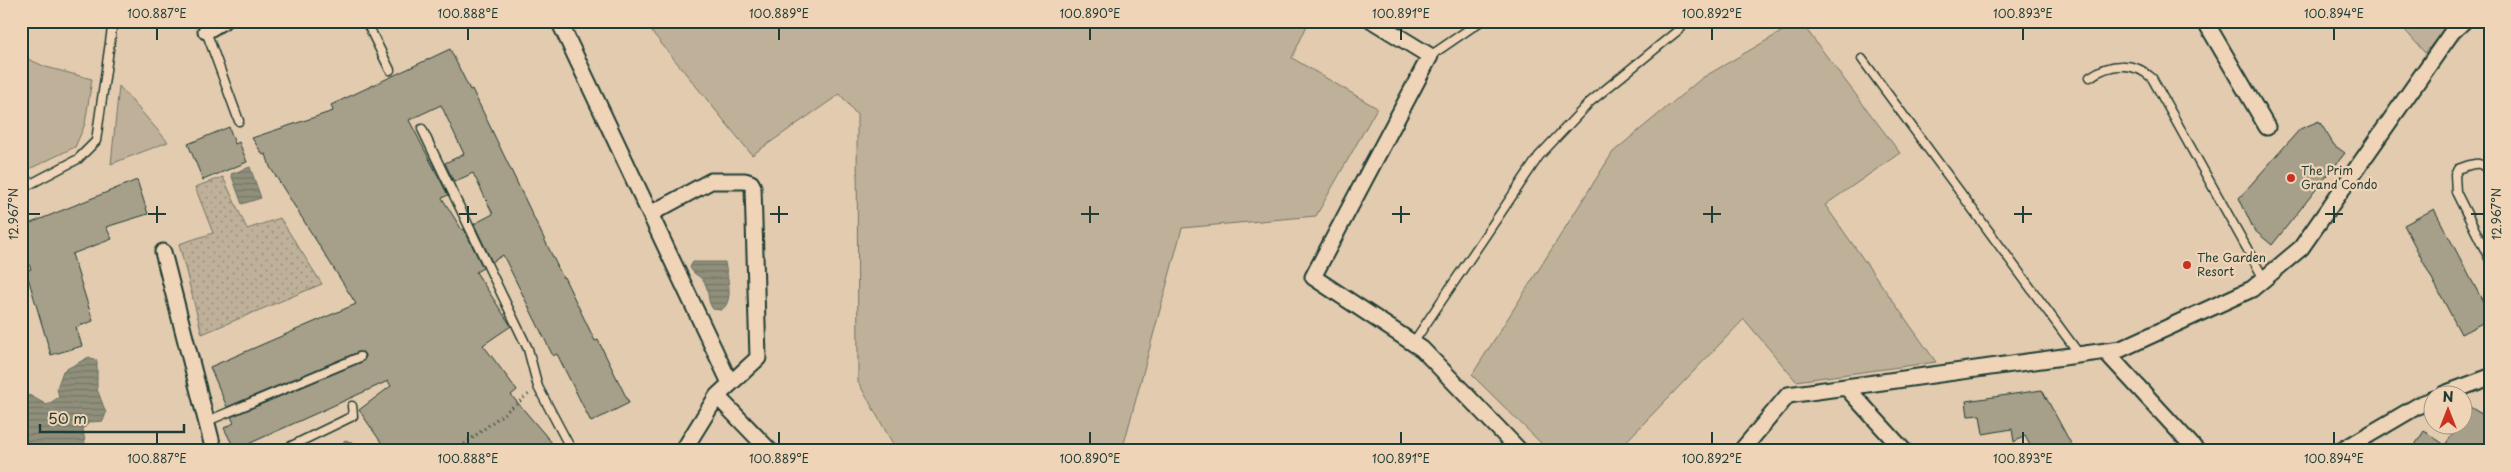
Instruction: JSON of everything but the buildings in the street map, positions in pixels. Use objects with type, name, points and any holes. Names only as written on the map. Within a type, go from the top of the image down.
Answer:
[{"type":"street","points":[[206,31],[223,21]]},
{"type":"street","points":[[560,21],[730,382]]},
{"type":"street","points":[[1373,21],[1430,56],[1313,277],[1422,349],[1520,451]]},
{"type":"street","points":[[2206,21],[2267,127]]},
{"type":"street","points":[[1741,451],[1788,395],[2122,349],[2252,289],[2301,248],[2452,32],[2464,21]]},
{"type":"street","points":[[650,214],[711,181],[745,181],[751,183],[753,187],[758,358],[730,382],[718,396],[683,451]]},
{"type":"street","points":[[163,252],[205,422],[214,451]]},
{"type":"street","points":[[2105,352],[2197,451]]},
{"type":"street","points":[[2471,384],[2490,377]]},
{"type":"street","points":[[1846,387],[1904,451]]},
{"type":"street","points":[[718,396],[770,451]]},
{"type":"street","points":[[2344,450],[2424,405]]},
{"type":"lane","points":[[21,189],[78,159],[96,141],[113,21]]},
{"type":"lane","points":[[366,21],[390,70]]},
{"type":"lane","points":[[1430,56],[1481,21]]},
{"type":"lane","points":[[1413,343],[1539,156],[1590,102],[1680,28]]},
{"type":"lane","points":[[206,31],[239,121]]},
{"type":"lane","points":[[1862,59],[2080,355]]},
{"type":"lane","points":[[2090,76],[2100,69],[2117,65],[2137,68],[2152,78],[2264,279]]},
{"type":"lane","points":[[422,129],[528,349],[538,387],[572,451]]},
{"type":"lane","points":[[2490,175],[2482,163],[2477,162],[2458,170],[2455,182],[2456,192],[2490,260]]},
{"type":"lane","points":[[205,422],[360,357]]},
{"type":"lane","points":[[281,451],[353,416],[352,406]]},
{"type":"path","points":[[436,451],[441,448],[462,446],[538,387]]},
{"type":"shaded area","points":[[643,21],[1309,21],[1292,58],[1377,108],[1316,216],[1182,228],[1122,451],[897,451],[858,382],[857,115],[840,94],[752,155]]},
{"type":"shaded area","points":[[1800,21],[1900,153],[1825,205],[1936,362],[1796,381],[1744,319],[1617,451],[1549,451],[1472,375],[1613,152],[1702,78]]},
{"type":"shaded area","points":[[2397,21],[2451,21],[2425,53]]},
{"type":"shaded area","points":[[21,56],[46,67],[92,79],[85,124],[75,147],[21,173]]},
{"type":"shaded area","points":[[119,86],[168,142],[111,164]]},
{"type":"shaded area","points":[[250,167],[261,198],[242,204],[231,174]]},
{"type":"shaded area","points":[[223,177],[247,229],[280,218],[322,284],[202,334],[179,244],[213,233],[195,187]]},
{"type":"shaded area","points":[[693,262],[725,262],[729,295],[728,301],[721,310],[713,309],[711,306],[706,285],[690,267]]},
{"type":"shaded area","points":[[89,357],[97,361],[97,389],[106,413],[103,421],[90,422],[83,429],[85,443],[77,451],[54,451],[42,448],[38,451],[21,451],[21,401],[29,395],[47,405],[59,397],[57,388],[63,371]]},
{"type":"shaded area","points":[[345,440],[351,442],[355,449],[323,451],[330,448],[338,449]]},
{"type":"place","name":"The Prim Grand Condo","points":[[2291,178]]},
{"type":"place","name":"The Garden Resort","points":[[2187,265]]}]
